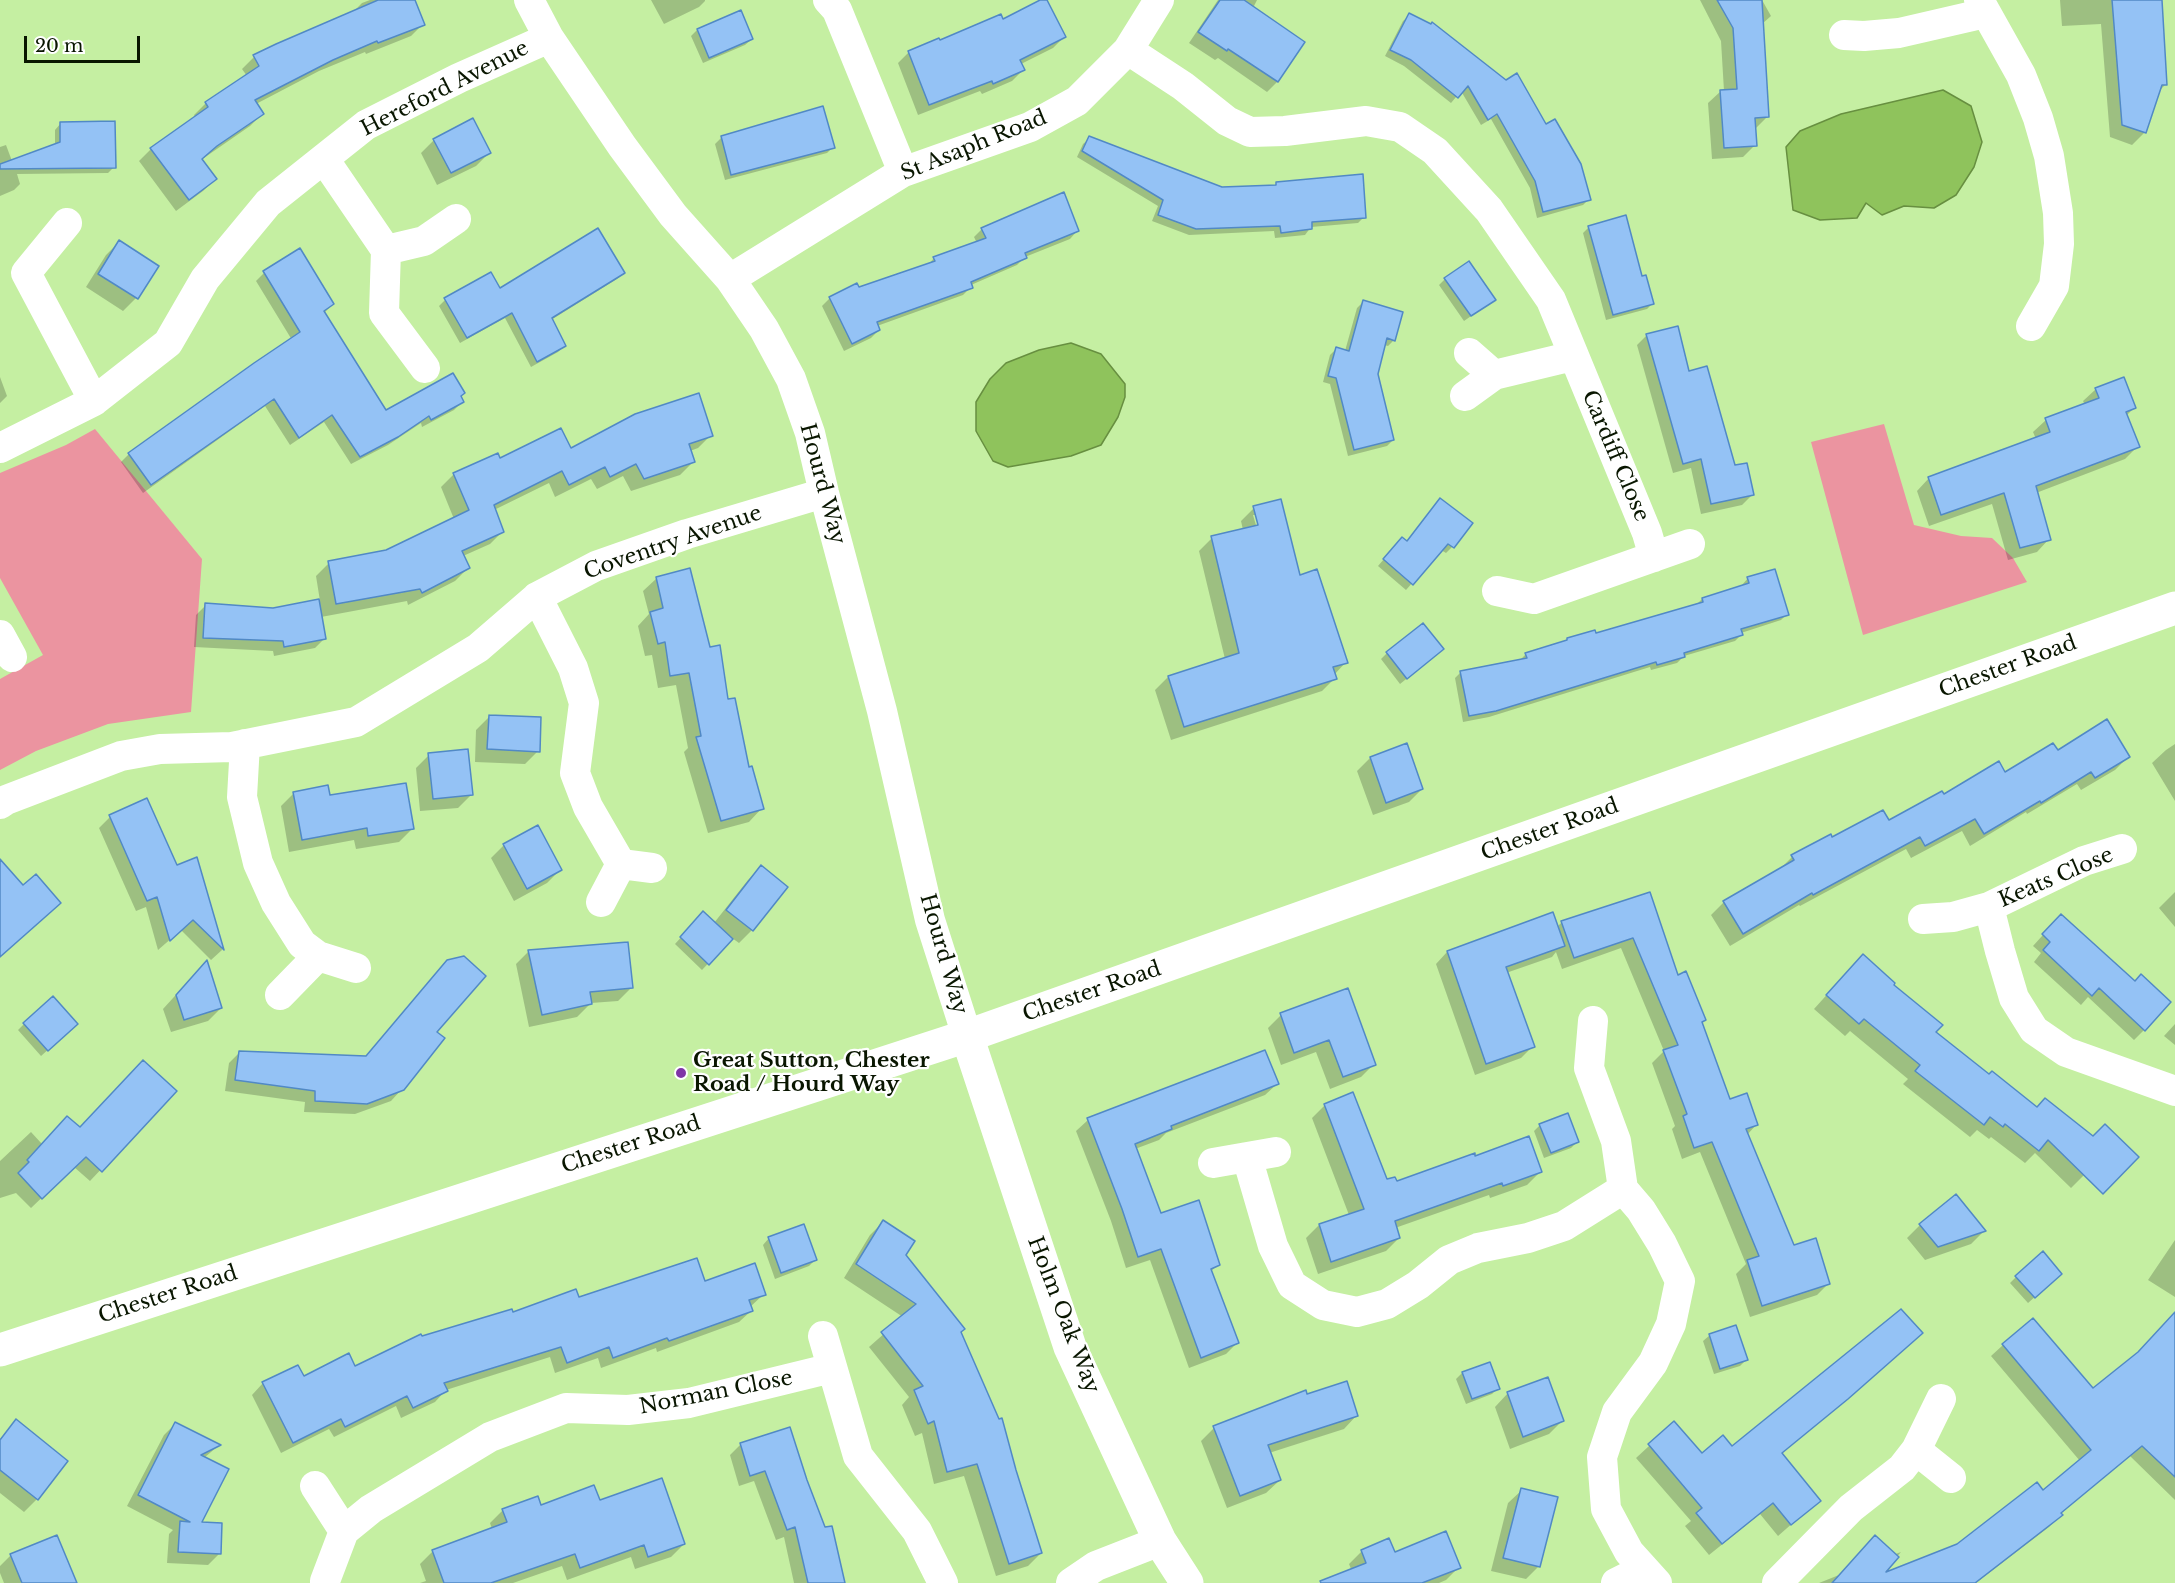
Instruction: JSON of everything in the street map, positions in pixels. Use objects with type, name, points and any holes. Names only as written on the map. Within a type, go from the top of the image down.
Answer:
[{"type":"main road","name":"Chester Road","points":[[0,1350],[967,1036],[2175,608]]},
{"type":"main road","name":"Holm Oak Way","points":[[967,1036],[1070,1347],[1160,1541],[1187,1583]]},
{"type":"street","name":"Hourd Way","points":[[529,0],[549,38],[622,146],[673,215],[730,279],[764,329],[791,379],[810,433],[882,711],[930,920],[967,1036]]},
{"type":"street","points":[[828,0],[837,10],[903,172]]},
{"type":"street","name":"St Asaph Road","points":[[730,279],[903,172],[1030,127],[1077,101],[1128,50],[1159,0]]},
{"type":"street","points":[[1844,34],[1864,36],[1899,33],[1983,6],[2021,75],[2038,118],[2049,156],[2058,213],[2059,244],[2054,286],[2031,326]]},
{"type":"street","name":"Hereford Avenue","points":[[0,448],[94,401],[168,344],[205,279],[268,203],[366,125],[459,78],[549,38]]},
{"type":"street","name":"Cardiff Close","points":[[1128,50],[1183,86],[1227,121],[1250,132],[1366,121],[1400,127],[1435,152],[1490,210],[1551,300],[1647,533],[1654,557]]},
{"type":"street","points":[[324,159],[386,250],[384,313],[425,368]]},
{"type":"street","points":[[386,250],[424,241],[456,219]]},
{"type":"street","points":[[67,224],[13,276],[94,401]]},
{"type":"street","points":[[1469,353],[1494,375]]},
{"type":"street","points":[[1465,396],[1494,375],[1573,356]]},
{"type":"street","name":"Coventry Avenue","points":[[0,804],[121,756],[160,749],[232,747],[356,722],[478,648],[537,597],[596,566],[687,534],[824,493]]},
{"type":"street","points":[[1497,591],[1534,599],[1690,544]]},
{"type":"street","points":[[537,597],[573,668],[584,703],[575,773],[588,807],[621,864]]},
{"type":"street","points":[[245,744],[242,797],[258,863],[276,903],[302,944],[318,956],[356,968]]},
{"type":"street","name":"Keats Close","points":[[1923,919],[1953,917],[1989,907],[2084,861],[2122,849]]},
{"type":"street","points":[[621,864],[652,868]]},
{"type":"street","points":[[601,902],[621,864]]},
{"type":"street","name":"Keats Close","points":[[1989,907],[2014,998],[2034,1029],[2066,1052],[2175,1091]]},
{"type":"street","points":[[280,995],[318,956]]},
{"type":"street","points":[[1593,1021],[1589,1068],[1616,1141],[1623,1189],[1641,1210],[1662,1244],[1680,1281],[1671,1324],[1653,1363],[1617,1412],[1602,1457],[1606,1509],[1629,1552],[1650,1576],[1616,1583]]},
{"type":"street","points":[[1213,1163],[1262,1154],[1273,1246],[1292,1285],[1323,1305],[1358,1312],[1386,1304],[1418,1285],[1449,1260],[1478,1248],[1528,1238],[1564,1226],[1623,1189]]},
{"type":"street","points":[[823,1336],[858,1456],[917,1532],[944,1583]]},
{"type":"street","name":"Norman Close","points":[[326,1581],[344,1532],[371,1509],[490,1437],[566,1407],[628,1410],[689,1403],[832,1368]]},
{"type":"street","points":[[1777,1583],[1851,1508],[1902,1468],[1916,1450],[1941,1399]]},
{"type":"street","points":[[1916,1450],[1951,1478]]},
{"type":"street","points":[[315,1486],[344,1532]]},
{"type":"street","points":[[1071,1583],[1096,1566],[1160,1541]]},
{"type":"shaded area","points":[[1943,90],[1971,106],[1982,142],[1974,167],[1956,195],[1934,208],[1904,206],[1882,215],[1866,203],[1857,218],[1820,220],[1793,210],[1786,147],[1800,131],[1841,114]]},
{"type":"shaded area","points":[[1071,343],[1101,354],[1125,384],[1125,397],[1118,417],[1101,445],[1071,456],[1008,467],[993,461],[976,431],[976,402],[990,379],[1006,363],[1039,350]]},
{"type":"shaded area","points":[[1884,424],[1914,525],[1961,536],[1992,538],[2013,558],[2027,582],[1863,635],[1811,442]]},
{"type":"shaded area","points":[[95,429],[202,559],[191,712],[108,724],[36,751],[0,770],[0,679],[43,655],[0,578],[0,473],[66,445]]},
{"type":"building","points":[[378,0],[415,0],[425,25],[378,43],[377,41],[333,60],[255,100],[264,114],[202,159],[217,179],[189,200],[150,148],[208,107],[205,102],[259,66],[253,55]]},
{"type":"building","points":[[1040,0],[1047,0],[1066,37],[1020,60],[1025,70],[993,84],[992,81],[929,105],[908,51],[1001,14],[1003,19]]},
{"type":"building","points":[[1220,0],[1244,0],[1305,42],[1278,82],[1198,32]]},
{"type":"building","points":[[1717,0],[1762,0],[1769,117],[1755,118],[1757,146],[1724,148],[1720,90],[1737,89],[1733,28]]},
{"type":"building","points":[[2112,0],[2162,0],[2167,85],[2162,85],[2146,133],[2122,125]]},
{"type":"building","points":[[741,10],[753,39],[709,58],[697,29]]},
{"type":"building","points":[[1409,13],[1431,24],[1432,22],[1506,80],[1517,73],[1546,124],[1555,119],[1581,164],[1591,200],[1543,212],[1535,181],[1497,114],[1488,120],[1468,86],[1458,98],[1411,60],[1390,50]]},
{"type":"building","points":[[823,106],[835,148],[731,175],[721,136]]},
{"type":"building","points":[[473,118],[491,153],[451,173],[433,139]]},
{"type":"building","points":[[115,121],[116,168],[0,169],[0,164],[60,142],[60,122]]},
{"type":"building","points":[[1089,136],[1222,187],[1276,185],[1276,182],[1363,174],[1366,218],[1312,222],[1312,229],[1281,233],[1280,226],[1196,229],[1158,215],[1163,200],[1082,151]]},
{"type":"building","points":[[1064,192],[1079,231],[1025,253],[1027,258],[971,282],[973,288],[877,322],[880,330],[852,344],[829,297],[857,283],[859,287],[935,261],[933,257],[986,238],[981,228]]},
{"type":"building","points":[[1626,215],[1642,276],[1646,275],[1654,304],[1613,315],[1588,226]]},
{"type":"building","points":[[598,228],[625,273],[552,318],[566,346],[537,362],[512,313],[467,338],[444,298],[491,272],[500,288]]},
{"type":"building","points":[[119,240],[159,266],[138,299],[98,274]]},
{"type":"building","points":[[300,248],[334,304],[324,311],[386,410],[453,373],[465,393],[461,396],[464,402],[431,420],[429,416],[398,437],[360,457],[332,415],[299,438],[274,399],[151,485],[128,453],[300,332],[263,271]]},
{"type":"building","points":[[1469,261],[1496,300],[1471,316],[1444,278]]},
{"type":"building","points":[[1363,300],[1403,312],[1395,341],[1387,338],[1378,374],[1394,440],[1354,450],[1336,378],[1328,376],[1336,347],[1349,351]]},
{"type":"building","points":[[1678,326],[1689,371],[1707,366],[1735,465],[1747,463],[1754,495],[1711,504],[1701,459],[1683,464],[1646,334]]},
{"type":"building","points":[[2124,377],[2136,408],[2126,412],[2140,447],[2036,486],[2051,540],[2020,548],[2004,493],[1941,515],[1928,477],[2050,432],[2045,418],[2099,398],[2095,388]]},
{"type":"building","points":[[699,393],[713,436],[689,444],[695,462],[644,479],[636,464],[610,477],[605,467],[569,485],[562,471],[494,505],[504,532],[462,551],[470,568],[422,593],[420,589],[336,604],[328,561],[386,550],[469,510],[453,473],[498,453],[500,458],[561,428],[571,448],[635,414]]},
{"type":"building","points":[[1440,498],[1473,523],[1454,548],[1448,544],[1413,585],[1383,559],[1402,537],[1407,541]]},
{"type":"building","points":[[1281,499],[1300,575],[1317,569],[1348,663],[1333,667],[1337,679],[1184,727],[1168,676],[1239,653],[1211,536],[1258,525],[1253,506]]},
{"type":"building","points":[[690,568],[710,647],[720,645],[728,699],[735,698],[749,767],[752,766],[764,809],[721,821],[696,737],[701,736],[689,673],[670,676],[665,642],[658,644],[650,612],[663,608],[656,577]]},
{"type":"building","points":[[1775,569],[1789,615],[1741,629],[1743,635],[1684,653],[1685,657],[1657,665],[1656,662],[1496,711],[1469,716],[1460,671],[1527,658],[1525,653],[1567,640],[1567,638],[1595,630],[1596,633],[1703,602],[1702,598],[1749,583],[1747,577]]},
{"type":"building","points":[[319,599],[326,639],[284,647],[283,641],[203,638],[205,603],[273,608]]},
{"type":"building","points":[[1423,623],[1444,649],[1407,679],[1386,652]]},
{"type":"building","points":[[489,715],[541,717],[540,752],[487,749]]},
{"type":"building","points":[[2107,719],[2130,757],[2095,778],[2091,772],[1984,834],[1975,819],[1925,846],[1920,837],[1813,895],[1812,893],[1743,934],[1723,901],[1794,860],[1791,855],[1831,834],[1832,837],[1883,810],[1889,820],[1942,791],[1944,794],[1999,761],[2005,772],[2053,743],[2058,750]]},
{"type":"building","points":[[1407,743],[1423,789],[1386,803],[1370,757]]},
{"type":"building","points":[[468,749],[473,795],[433,799],[428,753]]},
{"type":"building","points":[[406,783],[414,829],[368,836],[367,828],[302,840],[293,792],[328,785],[330,795]]},
{"type":"building","points":[[147,798],[177,865],[197,857],[224,950],[193,920],[170,941],[157,897],[147,901],[109,815]]},
{"type":"building","points":[[538,825],[562,870],[527,889],[503,844]]},
{"type":"building","points":[[0,859],[23,885],[36,874],[61,903],[0,957]]},
{"type":"building","points":[[761,865],[788,887],[753,931],[726,910]]},
{"type":"building","points":[[1650,892],[1678,975],[1686,971],[1706,1020],[1702,1022],[1730,1099],[1747,1093],[1758,1125],[1746,1129],[1794,1245],[1816,1238],[1830,1284],[1762,1306],[1747,1260],[1759,1256],[1712,1142],[1694,1148],[1683,1116],[1687,1114],[1663,1050],[1678,1045],[1633,938],[1574,958],[1561,921]]},
{"type":"building","points":[[703,911],[733,939],[709,965],[680,937]]},
{"type":"building","points":[[1553,912],[1565,946],[1506,967],[1535,1047],[1486,1064],[1447,951]]},
{"type":"building","points":[[2061,914],[2135,981],[2141,974],[2171,1002],[2145,1031],[2099,988],[2092,996],[2043,950],[2050,942],[2042,934]]},
{"type":"building","points":[[628,942],[633,988],[590,992],[592,1004],[542,1015],[528,950]]},
{"type":"building","points":[[1863,954],[1895,983],[1894,985],[1943,1025],[1936,1032],[1989,1074],[1992,1071],[2037,1107],[2045,1098],[2093,1136],[2105,1124],[2139,1157],[2103,1194],[2048,1140],[2039,1151],[2005,1124],[2003,1127],[1990,1117],[1984,1125],[1915,1071],[1920,1065],[1864,1019],[1859,1024],[1826,995]]},
{"type":"building","points":[[464,956],[486,976],[437,1032],[445,1038],[404,1090],[367,1104],[315,1101],[315,1091],[235,1080],[239,1051],[366,1056],[447,960]]},
{"type":"building","points":[[207,960],[222,1008],[184,1020],[176,995]]},
{"type":"building","points":[[1348,988],[1376,1065],[1343,1077],[1329,1040],[1294,1053],[1280,1013]]},
{"type":"building","points":[[53,996],[78,1024],[48,1051],[23,1023]]},
{"type":"building","points":[[1265,1050],[1279,1084],[1171,1126],[1172,1129],[1135,1144],[1161,1213],[1199,1200],[1220,1265],[1211,1269],[1239,1343],[1201,1358],[1161,1249],[1138,1257],[1087,1118]]},
{"type":"building","points":[[143,1060],[177,1091],[102,1172],[86,1157],[42,1199],[18,1173],[29,1162],[27,1160],[67,1116],[80,1127]]},
{"type":"building","points":[[1353,1092],[1387,1179],[1395,1177],[1397,1181],[1529,1136],[1542,1172],[1503,1186],[1502,1183],[1395,1221],[1400,1238],[1331,1262],[1319,1224],[1364,1209],[1324,1104]]},
{"type":"building","points":[[1568,1113],[1579,1142],[1551,1153],[1539,1124]]},
{"type":"building","points":[[1956,1194],[1986,1231],[1938,1247],[1919,1224]]},
{"type":"building","points":[[883,1220],[915,1241],[906,1255],[965,1329],[961,1332],[999,1419],[1002,1418],[1042,1553],[1009,1564],[977,1464],[947,1472],[934,1421],[928,1424],[914,1390],[923,1386],[881,1332],[916,1304],[856,1264]]},
{"type":"building","points":[[804,1224],[817,1260],[781,1273],[768,1237]]},
{"type":"building","points":[[2043,1251],[2062,1274],[2035,1298],[2015,1276]]},
{"type":"building","points":[[697,1258],[705,1281],[755,1263],[766,1295],[749,1300],[753,1311],[669,1341],[667,1338],[613,1358],[609,1347],[567,1363],[561,1347],[444,1383],[448,1391],[413,1408],[407,1396],[345,1427],[341,1419],[293,1443],[262,1382],[298,1365],[304,1376],[349,1353],[355,1366],[421,1334],[422,1336],[512,1309],[513,1312],[576,1289],[579,1297]]},
{"type":"building","points":[[1901,1309],[1923,1333],[1782,1453],[1821,1501],[1791,1525],[1773,1503],[1722,1544],[1696,1513],[1702,1508],[1648,1444],[1674,1421],[1702,1453],[1723,1435],[1732,1446]]},
{"type":"building","points":[[2175,1312],[2175,1477],[2142,1446],[2061,1513],[2063,1515],[1975,1583],[1832,1583],[1875,1535],[1899,1557],[1886,1572],[1957,1544],[2037,1482],[2043,1490],[2091,1450],[2002,1344],[2033,1318],[2093,1388],[2138,1352]]},
{"type":"building","points":[[1736,1325],[1748,1360],[1720,1369],[1709,1334]]},
{"type":"building","points":[[1490,1362],[1500,1389],[1472,1399],[1462,1372]]},
{"type":"building","points":[[1548,1377],[1564,1421],[1523,1437],[1507,1392]]},
{"type":"building","points":[[1347,1381],[1358,1416],[1268,1445],[1281,1480],[1240,1496],[1213,1426],[1306,1390],[1307,1394]]},
{"type":"building","points":[[16,1419],[68,1461],[38,1500],[0,1470],[0,1440]]},
{"type":"building","points":[[175,1422],[221,1445],[201,1455],[229,1469],[202,1522],[222,1523],[221,1554],[178,1552],[180,1521],[190,1522],[138,1495]]},
{"type":"building","points":[[790,1427],[825,1527],[832,1526],[845,1583],[808,1583],[795,1527],[787,1530],[765,1471],[750,1476],[740,1443]]},
{"type":"building","points":[[662,1478],[685,1544],[648,1557],[644,1545],[580,1568],[575,1554],[491,1583],[444,1583],[432,1550],[507,1522],[502,1509],[538,1496],[541,1505],[594,1485],[600,1500]]},
{"type":"building","points":[[1521,1488],[1558,1497],[1540,1567],[1503,1558]]},
{"type":"building","points":[[1446,1531],[1461,1568],[1422,1583],[1321,1583],[1320,1581],[1366,1563],[1361,1550],[1389,1538],[1395,1552]]},
{"type":"building","points":[[57,1535],[77,1583],[22,1583],[10,1554]]},
{"type":"place","name":"Great Sutton, Chester Road / Hourd Way","points":[[681,1073]]}]
